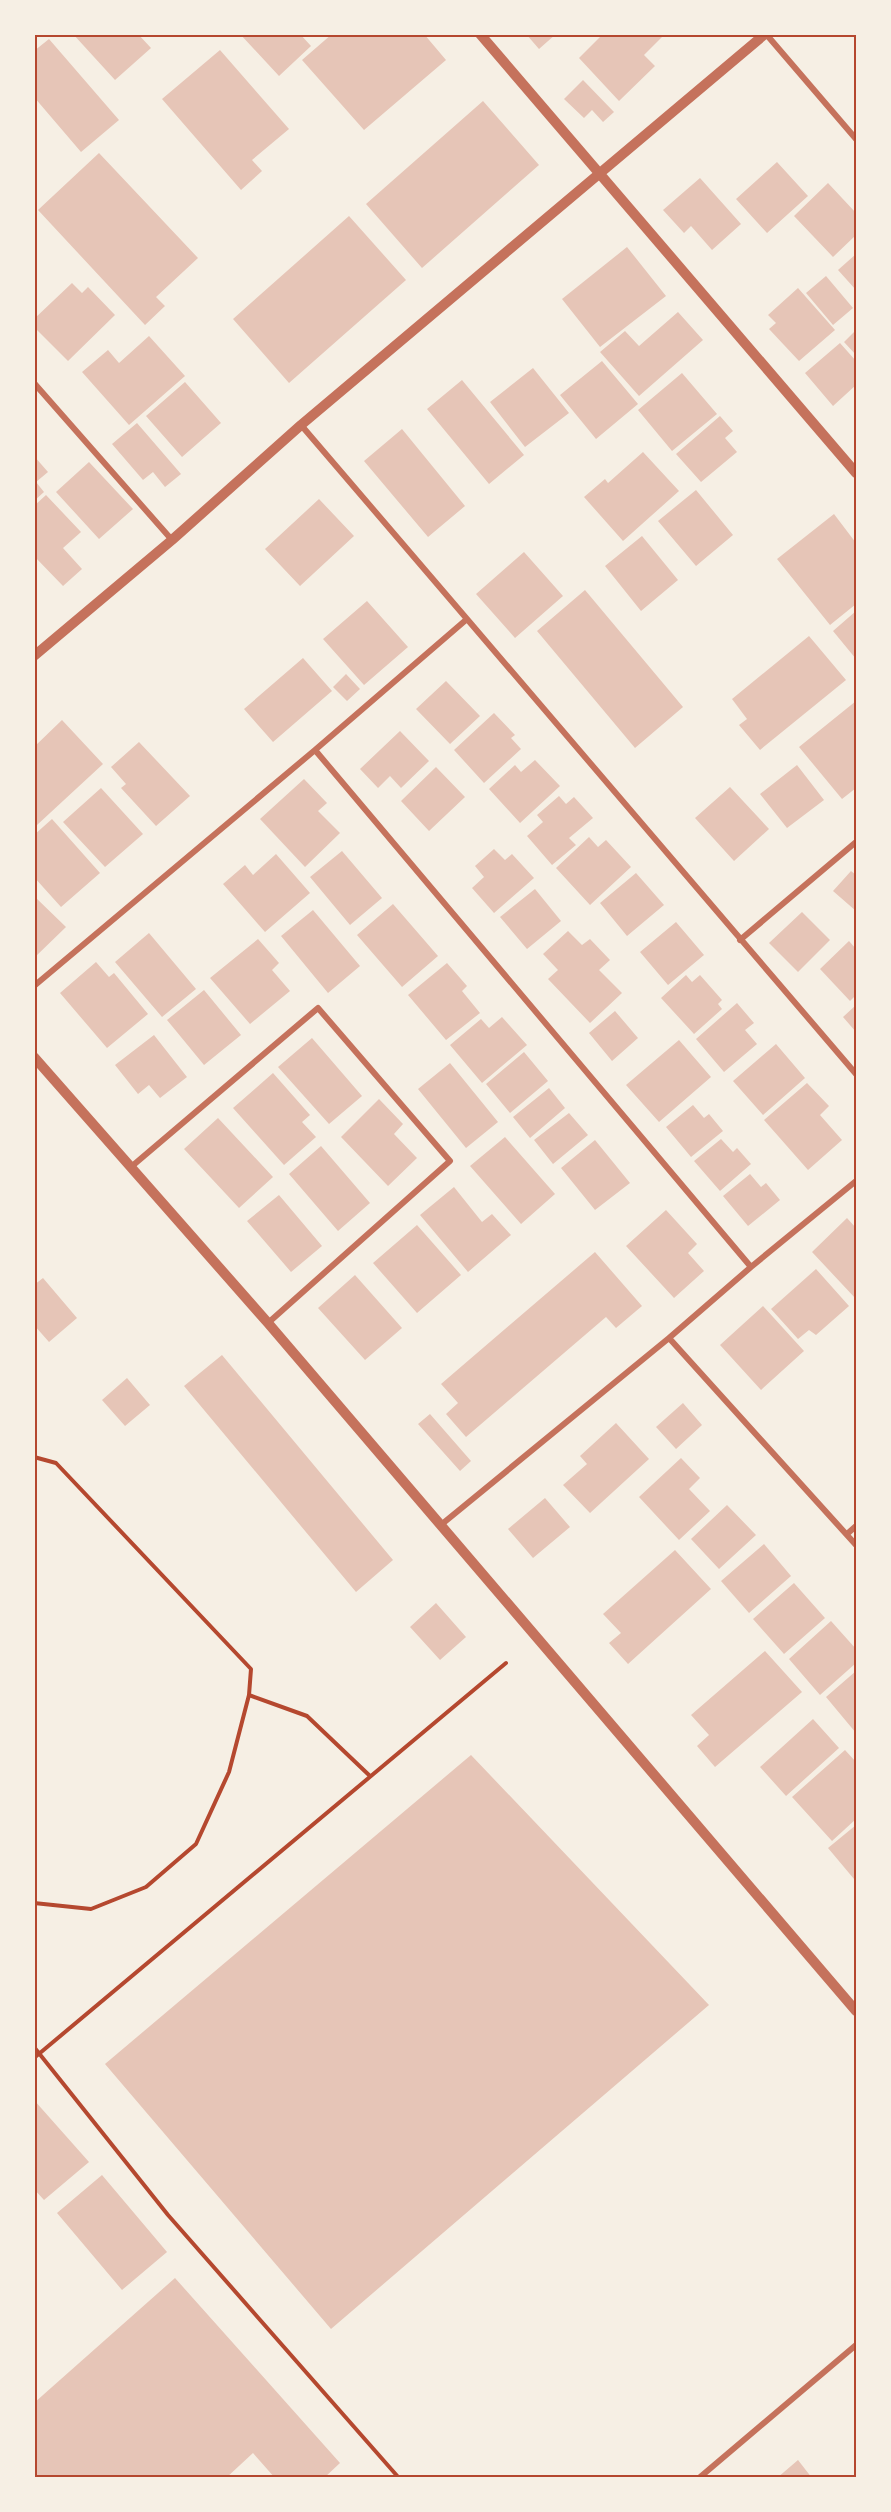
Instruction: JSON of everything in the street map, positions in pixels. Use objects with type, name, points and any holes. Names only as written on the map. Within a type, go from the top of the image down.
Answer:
[{"type":"street","points":[[480,34],[856,473]]},
{"type":"street","points":[[34,656],[172,540],[301,425],[766,34],[856,139]]},
{"type":"street","points":[[34,382],[172,540]]},
{"type":"street","points":[[301,425],[856,1074]]},
{"type":"street","points":[[34,986],[467,619]]},
{"type":"street","points":[[315,750],[751,1267]]},
{"type":"street","points":[[740,940],[856,842]]},
{"type":"street","points":[[131,1167],[318,1008],[450,1161],[268,1323]]},
{"type":"street","points":[[34,1057],[442,1524],[856,2011]]},
{"type":"street","points":[[442,1524],[856,1181]]},
{"type":"street","points":[[669,1338],[856,1545]]},
{"type":"street","points":[[847,1534],[856,1526]]},
{"type":"street","points":[[699,2478],[856,2345]]},
{"type":"path","points":[[34,1457],[56,1463],[251,1669],[249,1695],[229,1772],[196,1844],[146,1887],[91,1909],[34,1903]]},
{"type":"path","points":[[34,2058],[506,1663]]},
{"type":"path","points":[[249,1695],[307,1716],[370,1776]]},
{"type":"path","points":[[34,2047],[168,2215],[399,2478]]},
{"type":"building","points":[[73,34],[138,34],[151,48],[115,80]]},
{"type":"building","points":[[240,34],[300,34],[311,46],[279,76]]},
{"type":"building","points":[[332,34],[424,34],[446,60],[364,130],[302,60]]},
{"type":"building","points":[[526,34],[556,34],[539,49]]},
{"type":"building","points":[[603,34],[665,34],[644,55],[655,66],[619,101],[579,58]]},
{"type":"building","points":[[49,39],[119,120],[81,152],[34,97],[34,51]]},
{"type":"building","points":[[220,50],[289,129],[252,160],[262,171],[241,190],[162,99]]},
{"type":"building","points":[[583,80],[614,112],[603,122],[592,110],[584,118],[564,99]]},
{"type":"building","points":[[483,101],[539,165],[422,268],[366,204]]},
{"type":"building","points":[[99,153],[198,258],[156,297],[165,306],[145,325],[38,210]]},
{"type":"building","points":[[777,162],[808,196],[767,233],[736,199]]},
{"type":"building","points":[[700,178],[741,224],[712,250],[691,226],[684,233],[663,210]]},
{"type":"building","points":[[828,183],[856,213],[856,235],[833,257],[794,216]]},
{"type":"building","points":[[349,216],[406,280],[289,383],[233,319]]},
{"type":"building","points":[[627,247],[666,296],[600,347],[562,299]]},
{"type":"building","points":[[856,254],[856,290],[838,270]]},
{"type":"building","points":[[826,276],[853,308],[833,325],[806,293]]},
{"type":"building","points":[[72,283],[82,293],[88,287],[115,315],[68,361],[34,327],[34,319]]},
{"type":"building","points":[[798,288],[835,330],[799,361],[769,329],[776,323],[768,315]]},
{"type":"building","points":[[678,312],[703,340],[639,396],[600,352],[625,331],[639,346]]},
{"type":"building","points":[[856,330],[856,355],[844,342]]},
{"type":"building","points":[[149,336],[185,376],[129,425],[82,372],[108,350],[119,363]]},
{"type":"building","points":[[840,343],[856,361],[856,385],[833,406],[805,373]]},
{"type":"building","points":[[602,361],[638,404],[596,439],[560,395]]},
{"type":"building","points":[[533,368],[569,413],[525,447],[490,402]]},
{"type":"building","points":[[682,373],[717,414],[672,451],[638,410]]},
{"type":"building","points":[[462,380],[524,455],[489,484],[427,409]]},
{"type":"building","points":[[185,382],[221,423],[182,457],[146,416]]},
{"type":"building","points":[[720,416],[733,431],[725,438],[737,452],[701,482],[676,454]]},
{"type":"building","points":[[137,423],[181,474],[165,487],[153,472],[143,480],[112,444]]},
{"type":"building","points":[[402,429],[465,506],[428,537],[364,461]]},
{"type":"building","points":[[643,452],[679,491],[623,541],[584,497],[605,479],[608,483]]},
{"type":"building","points":[[34,456],[48,472],[36,482],[44,492],[34,501]]},
{"type":"building","points":[[89,462],[133,509],[99,539],[56,492]]},
{"type":"building","points":[[696,490],[733,535],[696,566],[658,521]]},
{"type":"building","points":[[46,495],[81,532],[63,548],[82,569],[63,586],[34,556],[34,506]]},
{"type":"building","points":[[319,499],[354,536],[300,586],[265,549]]},
{"type":"building","points":[[834,514],[856,543],[856,604],[830,625],[777,559]]},
{"type":"building","points":[[642,536],[678,580],[641,611],[605,566]]},
{"type":"building","points":[[524,552],[563,596],[515,638],[476,594]]},
{"type":"building","points":[[585,590],[683,707],[635,748],[537,631]]},
{"type":"building","points":[[367,601],[408,647],[364,685],[323,639]]},
{"type":"building","points":[[856,611],[856,659],[833,631]]},
{"type":"building","points":[[809,636],[846,680],[760,750],[739,725],[747,719],[732,699]]},
{"type":"building","points":[[303,658],[332,691],[273,742],[244,709]]},
{"type":"building","points":[[346,674],[360,689],[347,701],[333,687]]},
{"type":"building","points":[[446,681],[480,716],[450,744],[416,709]]},
{"type":"building","points":[[856,701],[856,788],[842,799],[799,747]]},
{"type":"building","points":[[494,713],[515,735],[511,738],[521,749],[484,783],[454,750]]},
{"type":"building","points":[[62,720],[103,764],[37,825],[34,823],[34,747]]},
{"type":"building","points":[[400,731],[429,761],[401,788],[390,776],[378,788],[360,769]]},
{"type":"building","points":[[139,742],[190,796],[156,826],[121,788],[126,784],[111,767]]},
{"type":"building","points":[[535,760],[560,786],[520,823],[489,789],[515,765],[521,772]]},
{"type":"building","points":[[797,765],[824,800],[787,828],[760,794]]},
{"type":"building","points":[[436,767],[465,797],[429,831],[401,801]]},
{"type":"building","points":[[304,779],[327,803],[318,811],[340,833],[305,867],[260,819]]},
{"type":"building","points":[[730,787],[769,829],[734,861],[695,818]]},
{"type":"building","points":[[101,788],[143,834],[105,867],[63,822]]},
{"type":"building","points":[[559,796],[566,804],[574,797],[593,818],[569,838],[576,845],[552,865],[527,836],[543,822],[537,815]]},
{"type":"building","points":[[52,819],[100,873],[61,907],[34,877],[34,835]]},
{"type":"building","points":[[589,837],[598,847],[606,840],[631,867],[590,905],[556,868]]},
{"type":"building","points":[[494,849],[505,860],[512,854],[534,878],[494,913],[472,888],[484,877],[475,866]]},
{"type":"building","points":[[342,851],[382,898],[350,925],[310,877]]},
{"type":"building","points":[[276,854],[310,893],[265,932],[223,884],[245,865],[253,875]]},
{"type":"building","points":[[851,871],[856,875],[856,911],[833,891]]},
{"type":"building","points":[[636,873],[664,905],[627,936],[600,903]]},
{"type":"building","points":[[535,889],[561,921],[527,949],[500,917]]},
{"type":"building","points":[[34,896],[66,927],[34,958]]},
{"type":"building","points":[[393,904],[438,956],[402,987],[357,935]]},
{"type":"building","points":[[313,910],[360,966],[328,993],[281,936]]},
{"type":"building","points":[[802,912],[830,940],[798,972],[769,943]]},
{"type":"building","points":[[676,922],[704,955],[668,985],[640,952]]},
{"type":"building","points":[[568,931],[582,945],[590,939],[610,960],[599,970],[622,993],[590,1023],[548,979],[558,970],[543,954]]},
{"type":"building","points":[[149,933],[196,989],[162,1017],[115,962]]},
{"type":"building","points":[[258,939],[279,963],[272,970],[290,991],[250,1024],[210,978]]},
{"type":"building","points":[[849,941],[856,949],[856,995],[850,1001],[820,969]]},
{"type":"building","points":[[96,962],[109,977],[114,973],[148,1014],[107,1048],[60,993]]},
{"type":"building","points":[[447,963],[467,986],[462,991],[480,1013],[446,1040],[408,995]]},
{"type":"building","points":[[686,975],[692,982],[700,975],[722,1000],[718,1004],[722,1009],[694,1034],[661,998]]},
{"type":"building","points":[[204,990],[241,1035],[204,1065],[167,1020]]},
{"type":"building","points":[[737,1003],[754,1023],[745,1030],[757,1044],[724,1072],[696,1039]]},
{"type":"building","points":[[856,1005],[856,1032],[843,1017]]},
{"type":"building","points":[[615,1011],[638,1038],[612,1061],[589,1033]]},
{"type":"building","points":[[502,1017],[527,1045],[482,1083],[450,1045],[481,1019],[489,1028]]},
{"type":"building","points":[[154,1035],[187,1077],[160,1098],[149,1085],[138,1094],[115,1065]]},
{"type":"building","points":[[312,1038],[362,1096],[329,1124],[278,1067]]},
{"type":"building","points":[[679,1040],[711,1077],[659,1122],[626,1085]]},
{"type":"building","points":[[776,1044],[805,1078],[763,1115],[733,1081]]},
{"type":"building","points":[[524,1052],[548,1081],[510,1113],[486,1084]]},
{"type":"building","points":[[450,1063],[498,1122],[466,1148],[418,1089]]},
{"type":"building","points":[[273,1073],[310,1115],[302,1122],[316,1137],[284,1165],[233,1108]]},
{"type":"building","points":[[807,1083],[829,1106],[820,1115],[842,1140],[808,1170],[764,1120]]},
{"type":"building","points":[[549,1088],[565,1108],[530,1138],[513,1117]]},
{"type":"building","points":[[379,1099],[403,1124],[394,1134],[417,1158],[388,1186],[341,1137]]},
{"type":"building","points":[[693,1105],[704,1118],[709,1114],[723,1131],[691,1157],[666,1127]]},
{"type":"building","points":[[569,1113],[588,1135],[553,1164],[534,1140]]},
{"type":"building","points":[[218,1118],[273,1177],[239,1208],[184,1149]]},
{"type":"building","points":[[505,1137],[555,1194],[521,1224],[470,1166]]},
{"type":"building","points":[[721,1139],[733,1152],[737,1148],[751,1164],[720,1191],[694,1161]]},
{"type":"building","points":[[595,1140],[630,1183],[595,1210],[561,1168]]},
{"type":"building","points":[[321,1146],[370,1203],[338,1231],[289,1174]]},
{"type":"building","points":[[750,1174],[761,1187],[766,1183],[780,1200],[748,1226],[723,1196]]},
{"type":"building","points":[[454,1187],[482,1222],[492,1214],[511,1235],[468,1272],[420,1215]]},
{"type":"building","points":[[279,1195],[322,1246],[291,1272],[247,1221]]},
{"type":"building","points":[[666,1210],[697,1244],[688,1253],[704,1271],[674,1298],[626,1246]]},
{"type":"building","points":[[847,1218],[856,1228],[856,1299],[812,1252]]},
{"type":"building","points":[[417,1225],[461,1275],[417,1313],[373,1263]]},
{"type":"building","points":[[595,1252],[642,1306],[616,1328],[606,1317],[466,1437],[446,1414],[458,1403],[441,1384]]},
{"type":"building","points":[[816,1269],[849,1306],[816,1335],[809,1330],[798,1339],[771,1309]]},
{"type":"building","points":[[355,1275],[402,1328],[365,1360],[318,1308]]},
{"type":"building","points":[[43,1278],[77,1318],[49,1342],[34,1325],[34,1285]]},
{"type":"building","points":[[763,1306],[804,1351],[761,1390],[720,1345]]},
{"type":"building","points":[[222,1355],[393,1560],[356,1592],[184,1386]]},
{"type":"building","points":[[127,1378],[150,1405],[125,1426],[102,1400]]},
{"type":"building","points":[[683,1403],[702,1425],[676,1449],[656,1427]]},
{"type":"building","points":[[430,1414],[471,1461],[460,1471],[418,1424]]},
{"type":"building","points":[[616,1423],[649,1459],[590,1513],[563,1485],[587,1464],[580,1456]]},
{"type":"building","points":[[681,1458],[700,1478],[689,1489],[710,1511],[679,1540],[639,1497]]},
{"type":"building","points":[[545,1498],[570,1527],[533,1558],[508,1529]]},
{"type":"building","points":[[727,1505],[756,1535],[719,1569],[691,1539]]},
{"type":"building","points":[[764,1544],[791,1576],[749,1613],[721,1581]]},
{"type":"building","points":[[675,1550],[711,1589],[628,1664],[609,1643],[621,1633],[603,1614]]},
{"type":"building","points":[[794,1583],[825,1618],[784,1654],[753,1619]]},
{"type":"building","points":[[436,1603],[466,1637],[440,1660],[410,1627]]},
{"type":"building","points":[[831,1621],[856,1649],[856,1663],[820,1695],[789,1659]]},
{"type":"building","points":[[765,1651],[802,1692],[715,1767],[697,1746],[709,1735],[691,1715]]},
{"type":"building","points":[[856,1671],[856,1733],[826,1697]]},
{"type":"building","points":[[813,1719],[839,1748],[786,1796],[760,1767]]},
{"type":"building","points":[[845,1750],[856,1762],[856,1819],[832,1841],[792,1797]]},
{"type":"building","points":[[471,1755],[709,2005],[331,2329],[105,2064]]},
{"type":"building","points":[[856,1825],[856,1876],[854,1879],[828,1848]]},
{"type":"building","points":[[34,2100],[89,2162],[44,2200],[34,2189]]},
{"type":"building","points":[[102,2175],[167,2252],[122,2290],[57,2213]]},
{"type":"building","points":[[175,2278],[340,2463],[324,2478],[275,2478],[253,2453],[226,2478],[34,2478],[34,2403]]},
{"type":"building","points":[[798,2460],[812,2478],[777,2478]]}]
